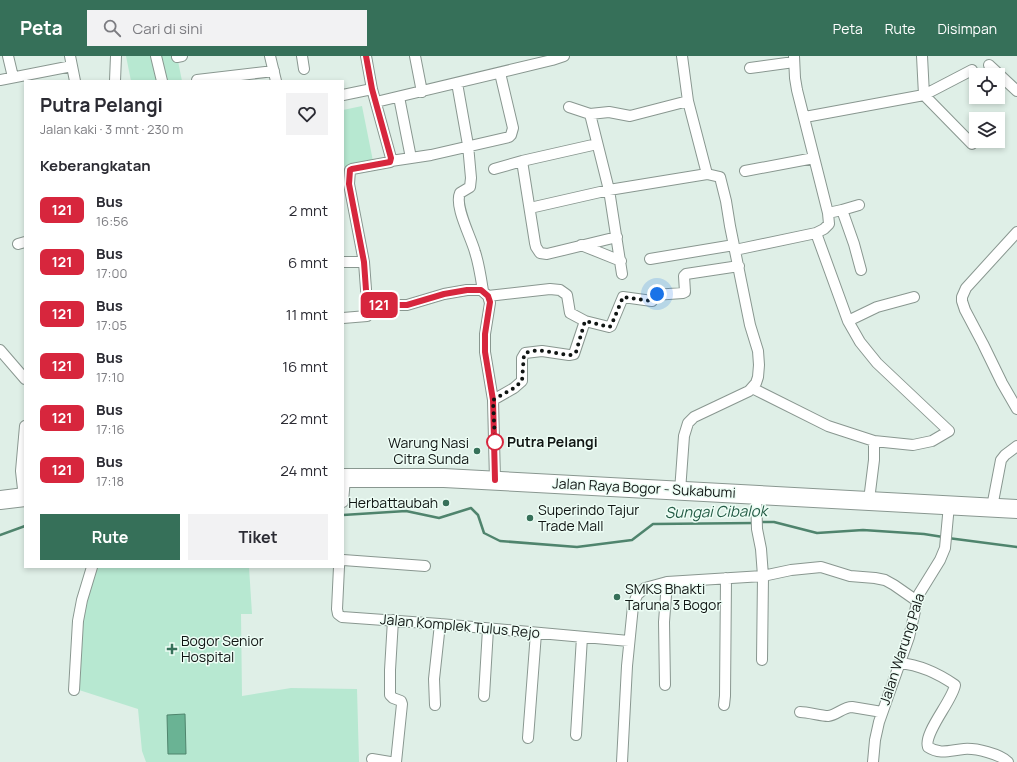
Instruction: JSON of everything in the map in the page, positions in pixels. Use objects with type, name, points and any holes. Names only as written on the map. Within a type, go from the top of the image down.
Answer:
[{"type":"highway","name":"Jalan Raya Bogor - Sukabumi","points":[[344,478],[444,478],[495,480],[1017,509]]},
{"type":"highway","points":[[0,500],[24,498]]},
{"type":"street","points":[[8,56],[13,77]]},
{"type":"street","points":[[115,80],[116,56]]},
{"type":"street","points":[[156,56],[162,80]]},
{"type":"street","points":[[270,56],[276,80]]},
{"type":"street","points":[[302,56],[304,69]]},
{"type":"street","points":[[366,56],[372,89],[390,150],[391,161]]},
{"type":"street","points":[[415,56],[422,92]]},
{"type":"street","points":[[376,102],[500,73],[564,56]]},
{"type":"street","points":[[682,56],[688,101],[707,174]]},
{"type":"street","points":[[922,56],[924,95],[969,141]]},
{"type":"street","points":[[650,259],[734,248],[816,233],[828,225],[828,213],[797,90],[794,59],[750,68]]},
{"type":"street","points":[[0,80],[13,77],[42,76],[71,61],[75,80]]},
{"type":"street","points":[[989,65],[1017,92]]},
{"type":"street","points":[[197,80],[274,71]]},
{"type":"street","points":[[805,117],[924,95],[969,72]]},
{"type":"street","points":[[500,73],[513,128],[509,137],[468,145],[431,155],[391,161],[346,171],[364,262],[367,304],[407,305],[457,291],[476,290],[486,294],[560,290],[567,295],[570,314],[585,321],[609,327],[611,326],[623,297],[652,301],[654,295],[684,293],[684,276],[686,274],[739,266]]},
{"type":"street","points":[[457,83],[468,145],[471,185],[469,188],[460,193],[459,202],[463,219],[476,252],[486,294],[490,302],[485,334],[485,352],[493,400],[495,480]]},
{"type":"street","points":[[344,95],[372,89]]},
{"type":"street","points":[[399,97],[411,158]]},
{"type":"street","points":[[569,107],[590,114],[609,112],[630,116],[688,101]]},
{"type":"street","points":[[590,114],[596,144],[609,190],[622,274]]},
{"type":"street","points":[[494,169],[596,144]]},
{"type":"street","points":[[745,171],[814,158]]},
{"type":"street","points":[[522,161],[536,248],[540,253],[547,254],[617,237]]},
{"type":"street","points":[[530,208],[609,190],[707,174],[720,177],[750,325],[759,357],[757,380],[752,388],[740,396],[694,417],[688,423],[684,436],[680,491]]},
{"type":"street","points":[[828,213],[859,205]]},
{"type":"street","points":[[842,210],[861,270]]},
{"type":"street","points":[[1017,232],[966,288],[962,297],[965,310],[1017,409]]},
{"type":"street","points":[[752,388],[828,426],[874,441],[913,445],[932,441],[949,432],[870,356],[860,342],[848,321],[816,233]]},
{"type":"street","points":[[581,245],[621,261]]},
{"type":"street","points":[[344,262],[364,262]]},
{"type":"street","points":[[848,321],[877,307],[914,297]]},
{"type":"street","points":[[344,318],[367,316]]},
{"type":"street","points":[[493,400],[514,388],[522,381],[522,358],[525,353],[536,351],[569,355],[574,354],[585,321]]},
{"type":"street","points":[[0,350],[24,378]]},
{"type":"street","points":[[24,437],[21,471],[24,498]]},
{"type":"street","points":[[869,500],[874,460],[874,441]]},
{"type":"street","points":[[992,508],[1001,460],[1017,446]]},
{"type":"street","points":[[756,494],[757,529],[762,549],[763,576],[762,660]]},
{"type":"street","name":"Jalan Warung Pala","points":[[873,762],[875,740],[882,712],[909,637],[917,601],[922,588],[940,560],[947,538],[949,505]]},
{"type":"street","points":[[344,560],[425,566]]},
{"type":"street","points":[[622,762],[629,641],[633,606],[637,595],[645,588],[667,582],[763,576],[791,570],[821,567],[850,576],[885,580],[917,601]]},
{"type":"street","points":[[74,690],[78,621],[82,600],[92,568]]},
{"type":"street","name":"Jalan Komplek Tulus Rejo","points":[[339,568],[337,609],[340,616],[629,641]]},
{"type":"street","points":[[724,706],[726,578]]},
{"type":"street","points":[[665,685],[664,622],[667,582]]},
{"type":"street","points":[[393,620],[390,695],[392,698],[401,701],[402,704],[396,762]]},
{"type":"street","points":[[435,705],[434,679],[440,624]]},
{"type":"street","points":[[484,696],[488,629]]},
{"type":"street","points":[[528,738],[536,633]]},
{"type":"street","points":[[576,734],[582,637]]},
{"type":"street","points":[[900,663],[919,666],[936,673],[956,685],[934,724],[927,743],[928,747],[943,753],[963,749],[982,752],[1003,757],[1008,762]]},
{"type":"street","points":[[800,712],[826,716],[837,713],[847,707],[852,707],[882,712]]},
{"type":"street","points":[[372,759],[390,762]]},
{"type":"shaded area","points":[[126,56],[177,56],[182,80],[131,80]]},
{"type":"shaded area","points":[[362,106],[373,161],[344,167],[344,110]]},
{"type":"shaded area","points":[[93,568],[249,568],[252,614],[241,614],[242,696],[291,688],[357,689],[359,762],[146,762],[142,751],[138,709],[79,690],[75,686],[83,610]]},
{"type":"shaded area","points":[[185,714],[186,754],[168,754],[167,715]]},
{"type":"waterway","name":"Sungai Cibalok","points":[[344,515],[406,511],[439,518],[471,508],[478,515],[484,533],[500,541],[577,547],[632,540],[653,524],[755,523]]},
{"type":"waterway","name":"Sungai Cibalok","points":[[760,522],[774,522],[817,533],[863,530],[924,534],[943,537]]},
{"type":"waterway","name":"Sungai Cibalok","points":[[0,535],[24,526]]},
{"type":"waterway","name":"Sungai Cibalok","points":[[948,538],[1017,547]]},
{"type":"bus line","name":"121","points":[[366,56],[372,89],[391,158],[390,162],[376,166],[352,169],[350,170],[348,178],[355,208],[359,240],[366,275],[367,304],[407,305],[444,294],[467,290],[481,290],[488,296],[490,302],[484,342],[493,400],[495,480]]},
{"type":"place","name":"Putra Pelangi","points":[[495,442]]},
{"type":"place","name":"Warung Nasi Citra Sunda","points":[[477,451]]},
{"type":"place","name":"Herbattaubah","points":[[446,503]]},
{"type":"place","name":"Superindo Tajur Trade Mall","points":[[530,518]]},
{"type":"place","name":"SMKS Bhakti Taruna 3 Bogor","points":[[617,597]]},
{"type":"place","name":"Bogor Senior Hospital","points":[[172,649]]},
{"type":"route","points":[[495,442],[493,400],[514,388],[522,381],[522,358],[525,353],[536,351],[572,355],[576,352],[585,321],[609,327],[611,326],[620,300],[623,297],[652,301],[654,295],[657,294]]}]
